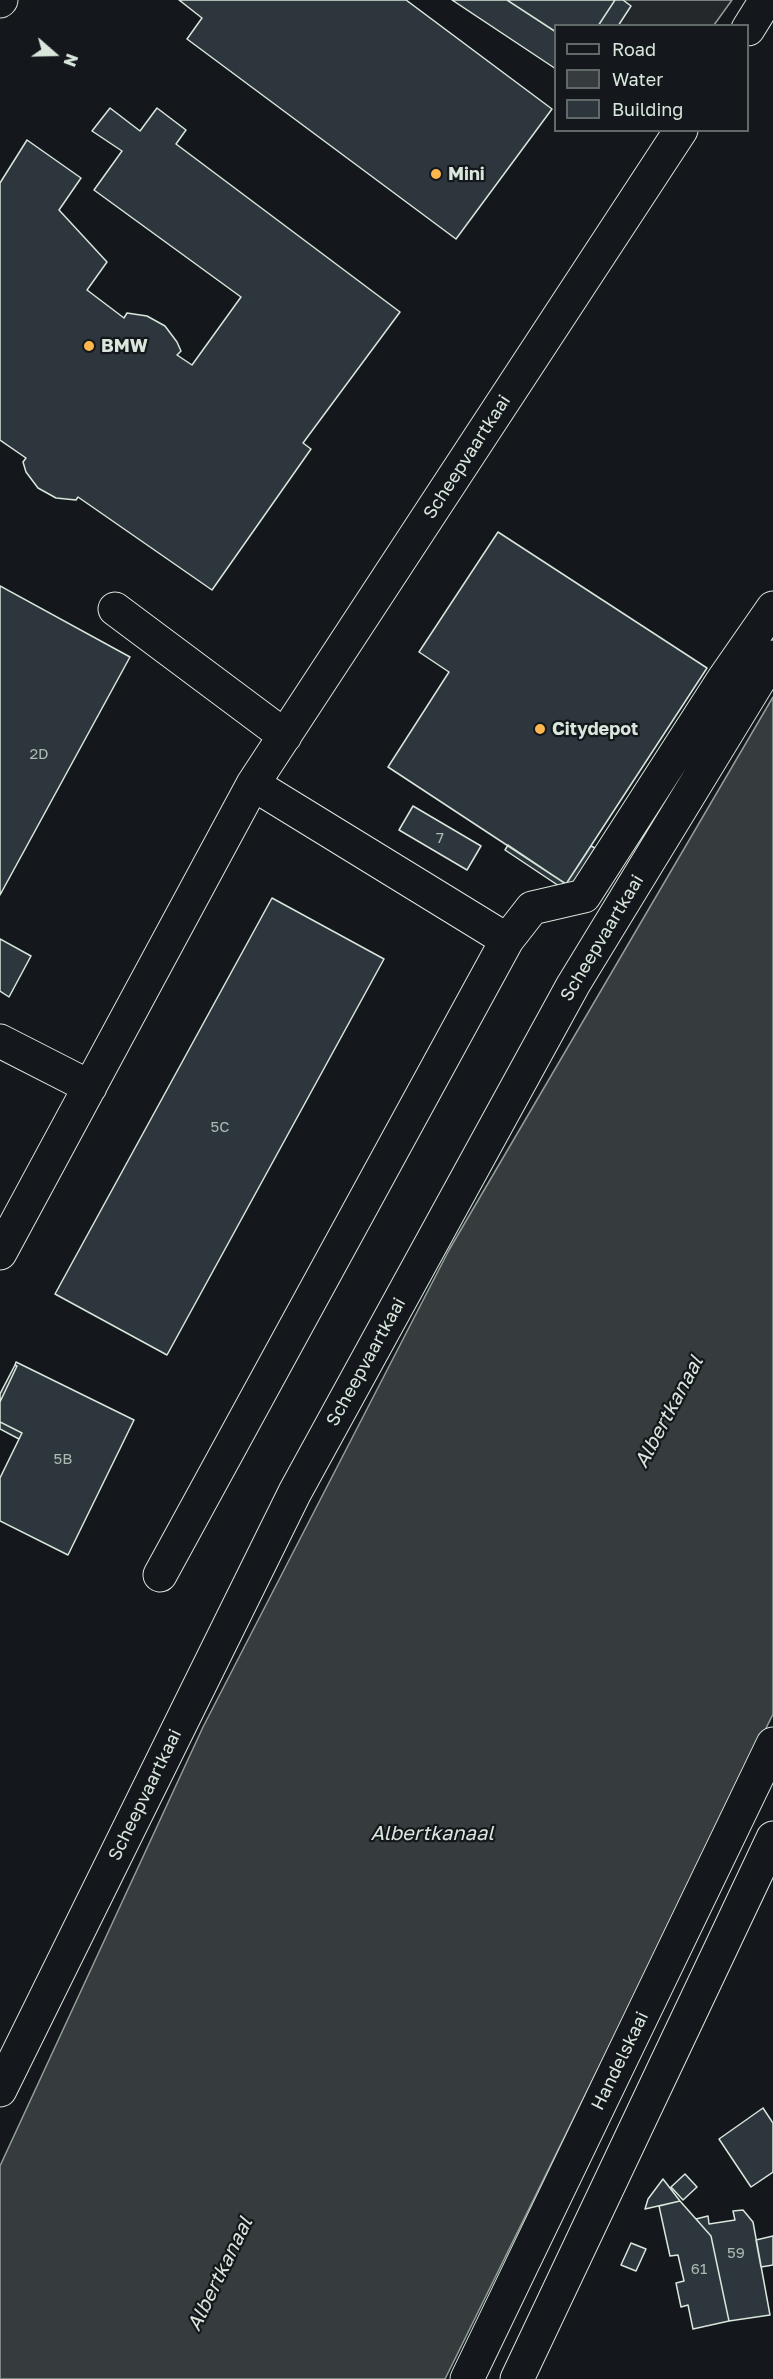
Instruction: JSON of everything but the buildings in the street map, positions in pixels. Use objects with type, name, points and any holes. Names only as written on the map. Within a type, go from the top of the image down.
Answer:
[{"type":"street","points":[[749,26],[766,0]]},
{"type":"street","name":"Scheepvaartkaai","points":[[0,1253],[253,784],[680,132]]},
{"type":"street","points":[[160,1575],[507,940],[532,908],[584,896],[723,680],[773,608]]},
{"type":"street","points":[[115,609],[285,736]]},
{"type":"street","name":"Scheepvaartkaai","points":[[0,2090],[295,1491],[573,984],[773,657]]},
{"type":"street","points":[[253,784],[507,940]]},
{"type":"street","points":[[0,1041],[90,1087]]},
{"type":"street","name":"Handelskaai","points":[[467,2379],[773,1744]]},
{"type":"street","points":[[518,2379],[773,1838]]},
{"type":"shaded area","points":[[623,0],[732,0],[715,24],[605,24]]},
{"type":"water","name":"Albertkanaal","points":[[773,697],[773,1714],[445,2379],[0,2379],[0,2166],[203,1727],[449,1250]]},
{"type":"place","name":"Mini","points":[[436,174]]},
{"type":"place","name":"BMW","points":[[89,346]]},
{"type":"place","name":"Citydepot","points":[[540,729]]}]
